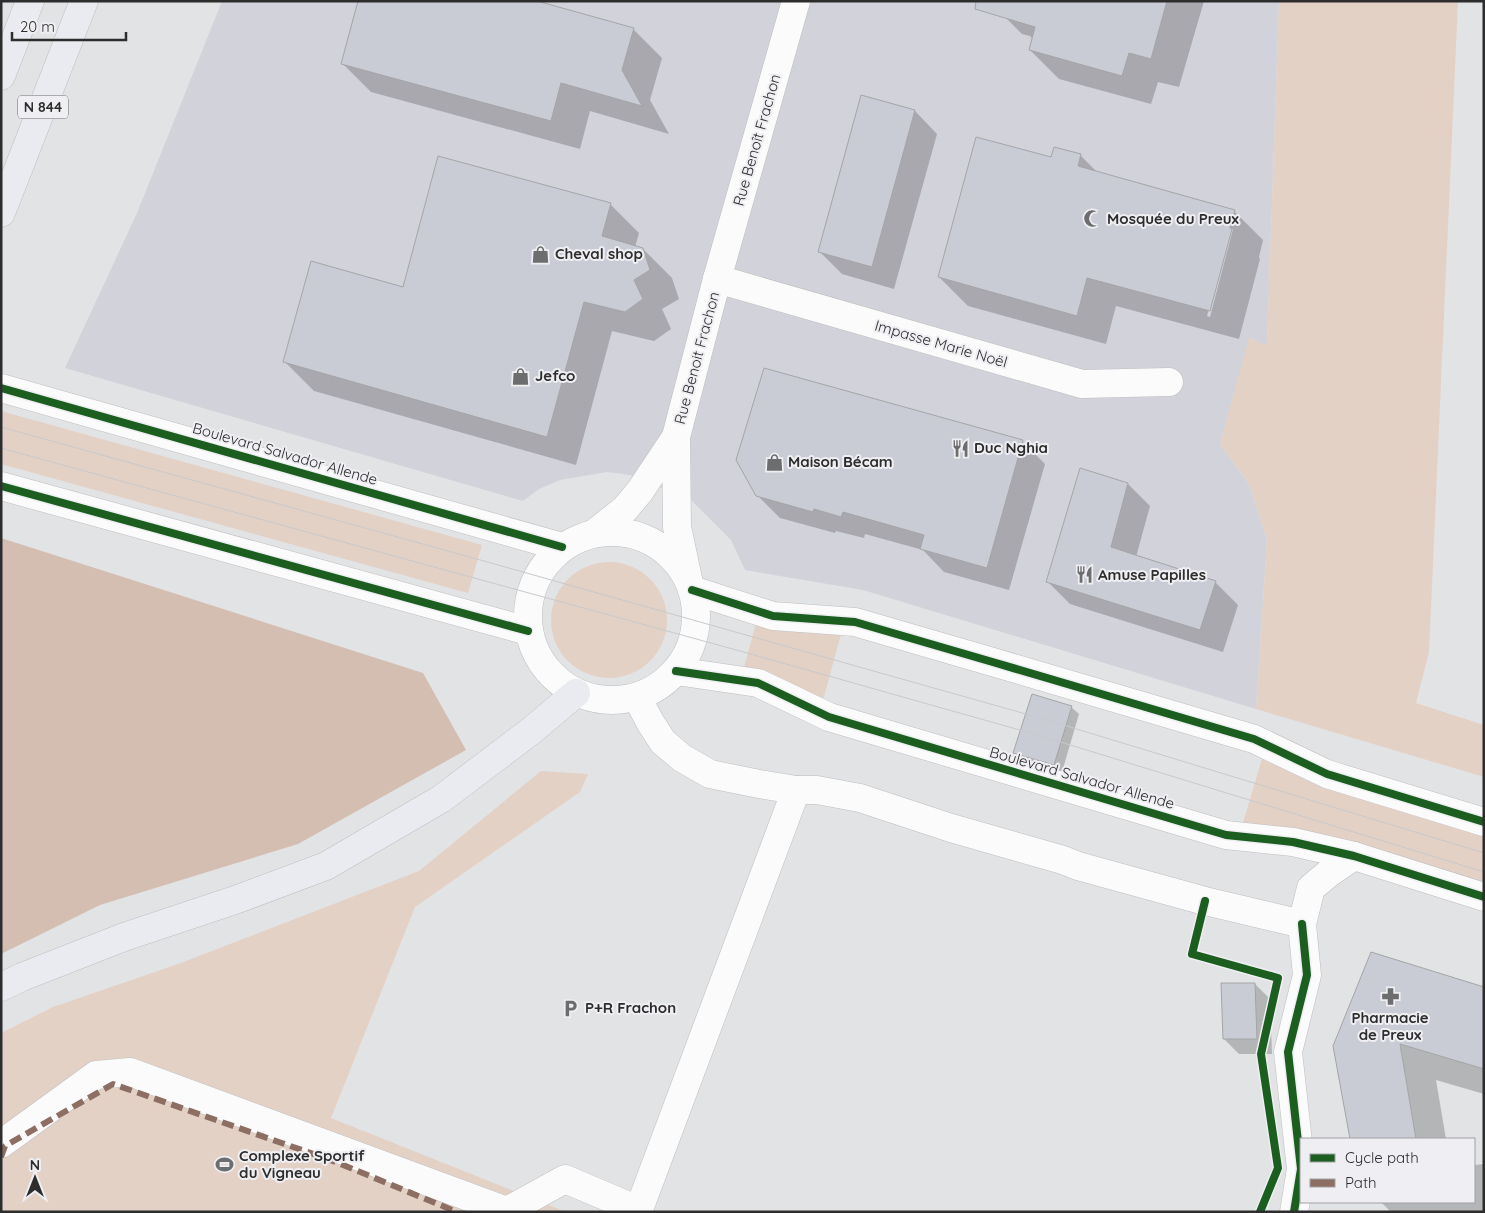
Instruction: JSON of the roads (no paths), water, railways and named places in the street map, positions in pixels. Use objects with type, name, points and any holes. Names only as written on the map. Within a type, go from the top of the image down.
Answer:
[{"type":"highway","points":[[1,76],[30,1]]},
{"type":"highway","name":"N 844","points":[[1,213],[84,1]]},
{"type":"highway","points":[[1,987],[124,937],[234,900],[326,866],[441,799],[531,731],[576,693]]},
{"type":"street","name":"Rue Benoît Frachon","points":[[717,279],[796,1]]},
{"type":"street","name":"Impasse Marie Noël","points":[[717,279],[1082,384],[1168,382]]},
{"type":"street","name":"Rue Benoit Frachon","points":[[690,585],[677,527],[676,436],[717,279]]},
{"type":"street","name":"Boulevard Salvador Allende","points":[[1,388],[562,547]]},
{"type":"street","name":"Rue Benoit Frachon","points":[[596,532],[625,509],[640,491],[676,436]]},
{"type":"street","points":[[9,489],[528,631]]},
{"type":"street","points":[[596,532],[620,532],[647,539],[671,556],[690,585],[696,620],[693,639],[676,671],[657,687],[637,697],[615,700],[576,693],[543,667],[528,631],[529,593],[536,576],[562,547],[596,532]]},
{"type":"street","points":[[690,585],[773,616],[855,622],[1254,739],[1327,774],[1484,822]]},
{"type":"street","name":"Boulevard Salvador Allende","points":[[676,671],[758,684],[829,717],[1226,835],[1293,842],[1354,856],[1484,897]]},
{"type":"street","points":[[637,697],[663,742],[682,758],[710,774],[796,790],[818,790],[860,798],[951,828],[1078,866],[1205,901],[1302,924]]},
{"type":"street","points":[[1,1144],[96,1075],[130,1072],[507,1211],[565,1179],[638,1211],[796,790]]},
{"type":"street","points":[[1300,1160],[1288,1052],[1307,975],[1302,924],[1311,888],[1354,856]]},
{"type":"street","points":[[1294,1212],[1300,1175]]},
{"type":"tram line","points":[[1,427],[1047,720],[1484,853]]},
{"type":"tram line","points":[[1,448],[740,651],[1041,736],[1484,872]]},
{"type":"place","name":"Mosquée du Preux","points":[[1093,219]]},
{"type":"place","name":"Cheval shop","points":[[541,254]]},
{"type":"place","name":"Jefco","points":[[521,376]]},
{"type":"place","name":"Duc Nghia","points":[[960,448]]},
{"type":"place","name":"Maison Bécam","points":[[774,462]]},
{"type":"place","name":"Amuse Papilles","points":[[1084,575]]},
{"type":"place","name":"Pharmacie de Preux","points":[[1390,997]]},
{"type":"place","name":"P+R Frachon","points":[[571,1008]]},
{"type":"place","name":"Complexe Sportif du Vigneau","points":[[225,1165]]}]
